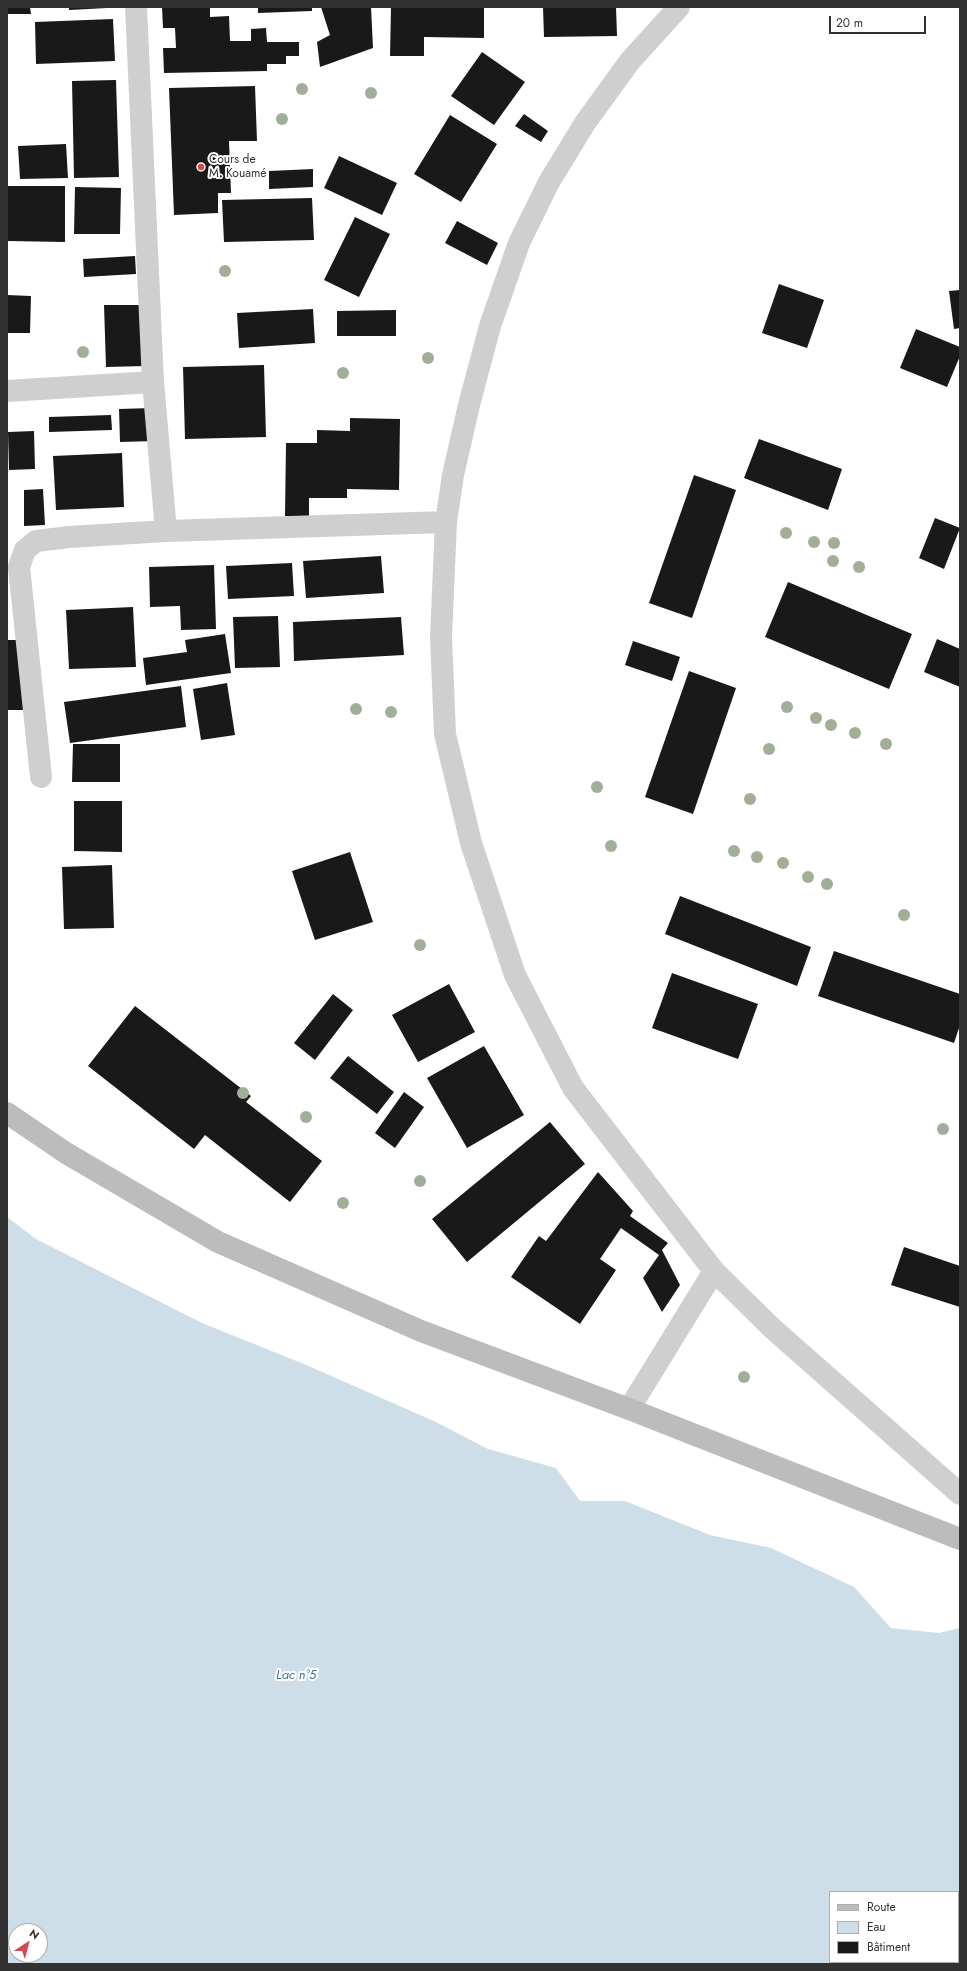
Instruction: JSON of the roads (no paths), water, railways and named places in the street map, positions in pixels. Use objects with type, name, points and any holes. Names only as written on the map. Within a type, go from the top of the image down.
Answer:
[{"type":"street","points":[[136,7],[153,382],[166,531]]},
{"type":"street","points":[[679,7],[630,61],[585,123],[549,182],[519,243],[490,326],[469,405],[453,475],[446,522],[441,637],[445,734],[471,843],[515,974],[573,1088],[714,1271],[772,1328],[960,1494]]},
{"type":"street","points":[[7,391],[153,382]]},
{"type":"street","points":[[40,777],[19,566],[25,550],[36,541],[166,531],[446,522]]},
{"type":"street","points":[[7,1113],[66,1153],[218,1242],[421,1331],[629,1409],[960,1539]]},
{"type":"street","points":[[629,1409],[714,1271]]},
{"type":"water","name":"Lac n°5","points":[[7,1217],[36,1239],[202,1323],[304,1364],[436,1422],[488,1449],[556,1468],[580,1501],[625,1501],[710,1535],[771,1548],[854,1587],[891,1628],[939,1633],[960,1628],[960,1964],[7,1964]]},
{"type":"place","name":"Cours de M. Kouamé","points":[[201,167]]}]
